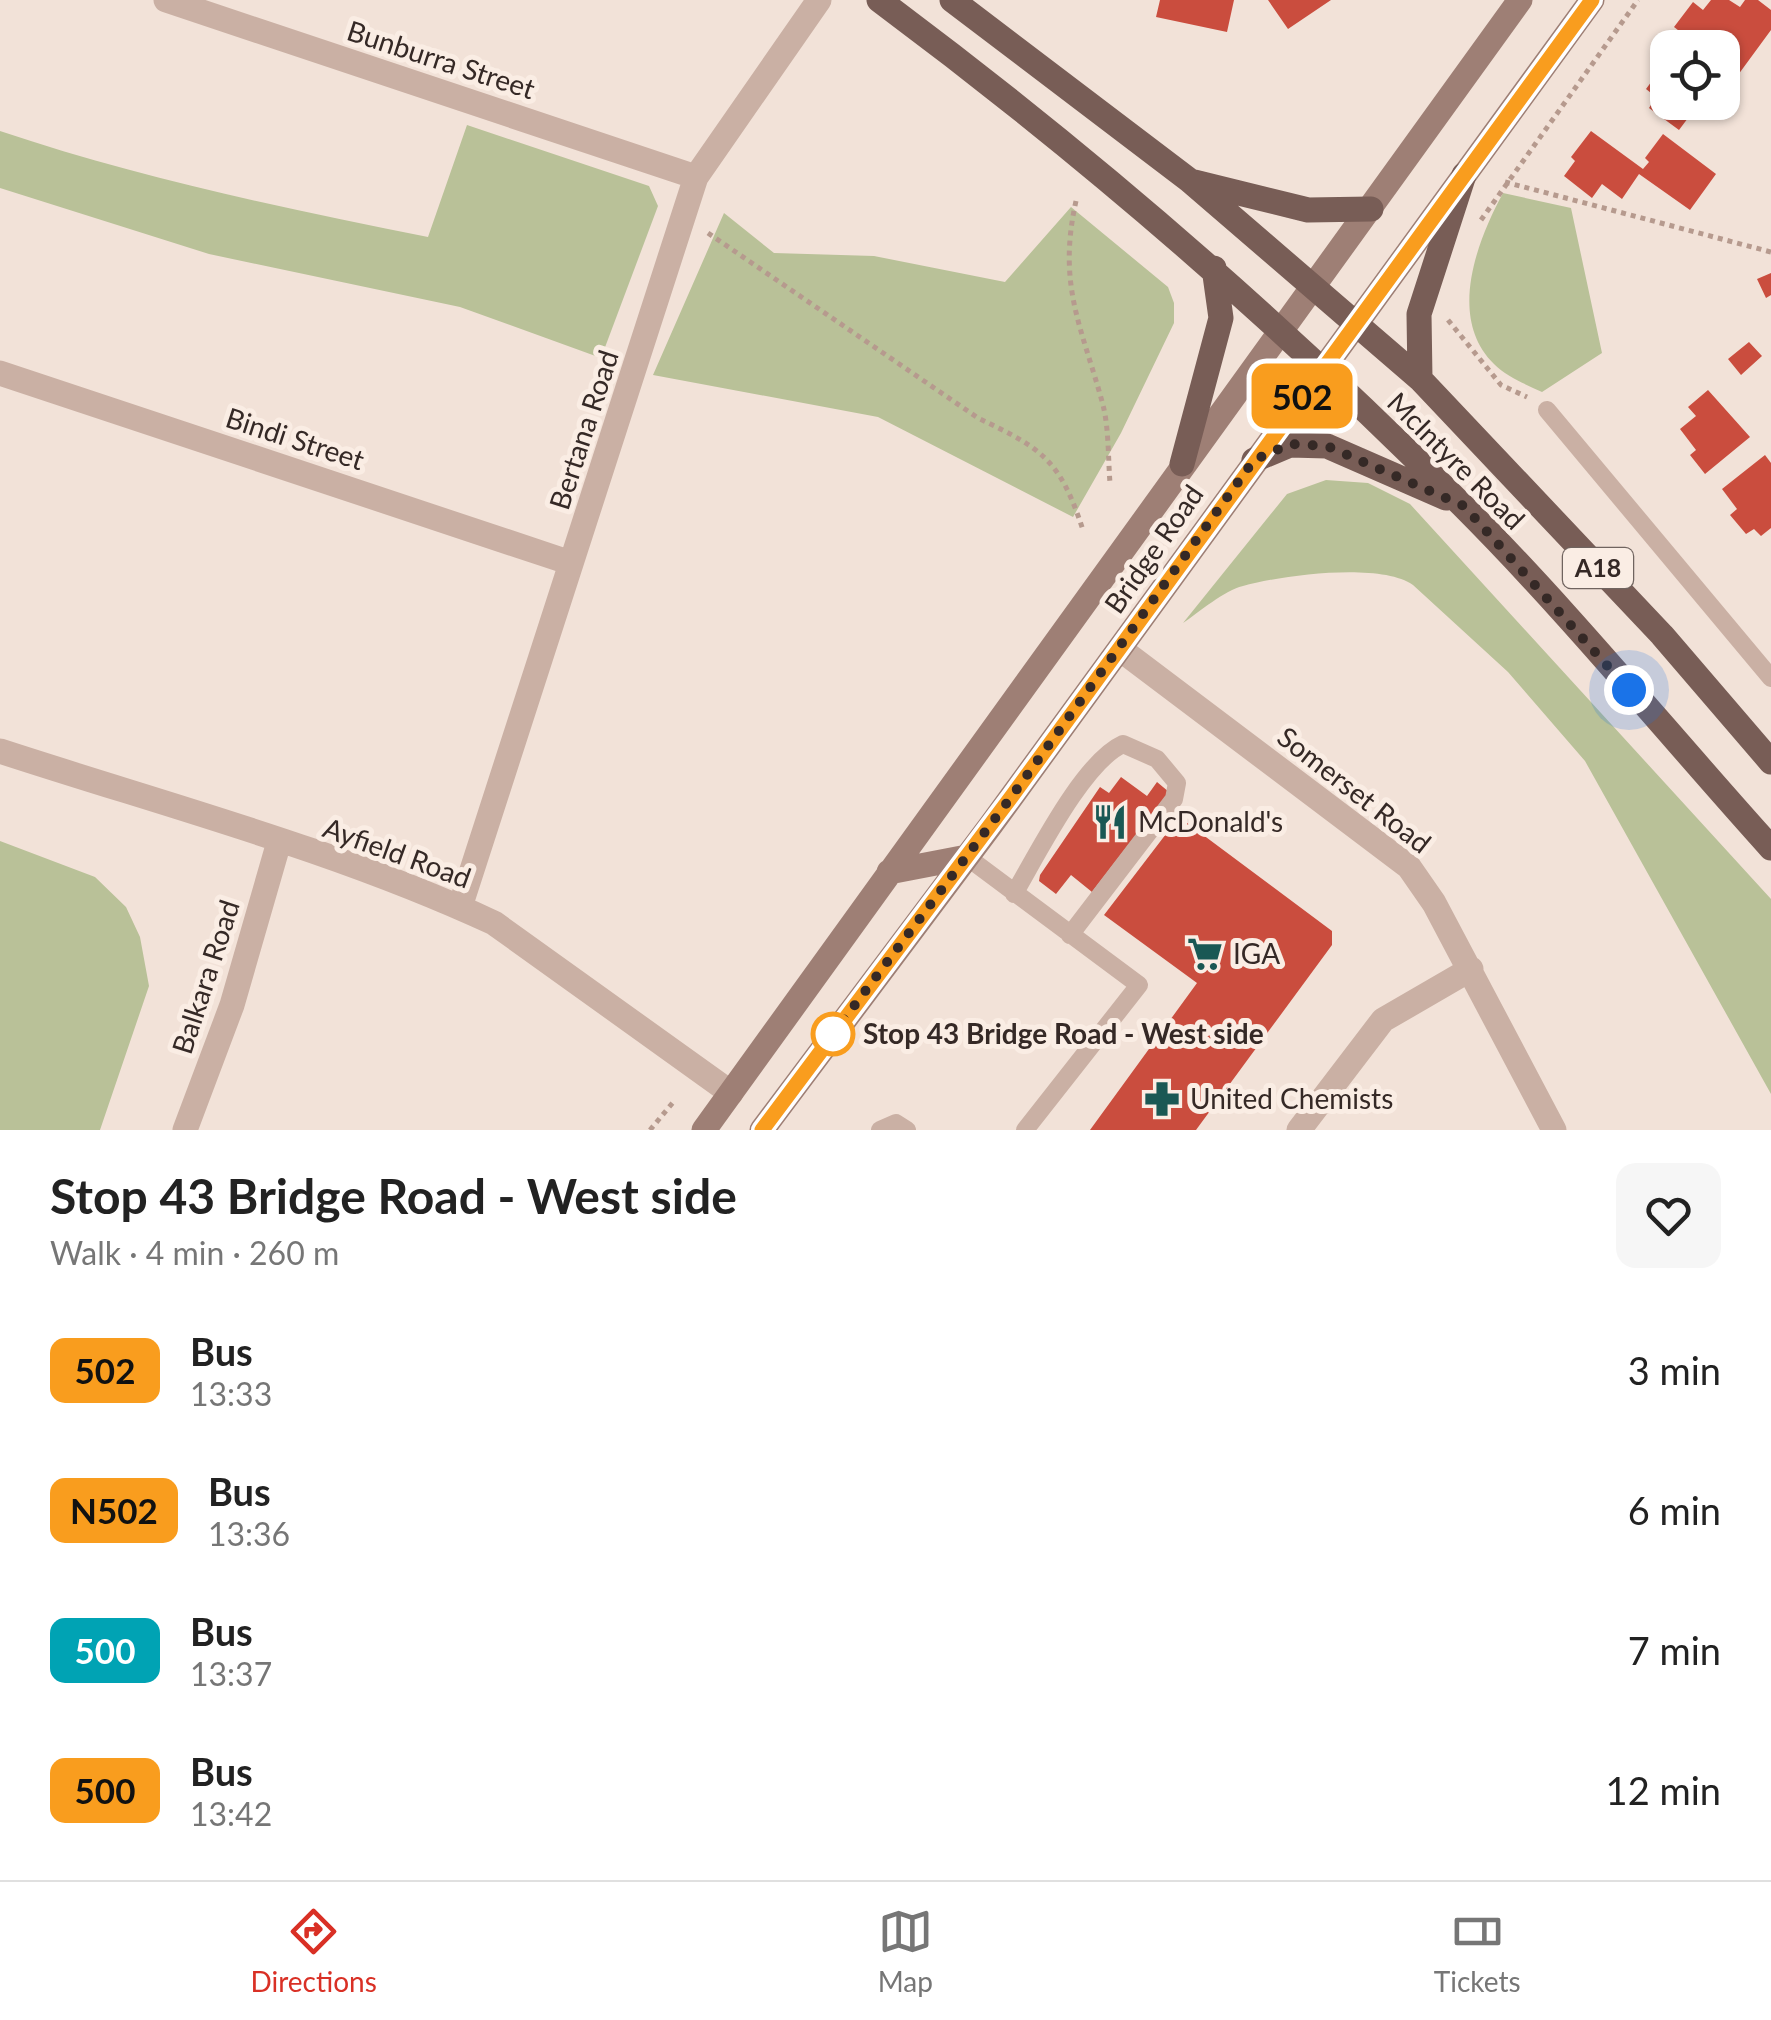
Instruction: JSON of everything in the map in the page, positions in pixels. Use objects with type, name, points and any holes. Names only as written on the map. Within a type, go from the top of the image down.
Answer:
[{"type":"main road","name":"McIntyre Road","points":[[879,0],[1035,117],[1214,268],[1280,330],[1464,506],[1771,848]]},
{"type":"main road","name":"McIntyre Road","points":[[952,0],[1189,180],[1420,379],[1662,635],[1771,762]]},
{"type":"main road","name":"Bridge Road","points":[[704,1130],[1520,0]]},
{"type":"main road","name":"Bridge Road","points":[[766,1125],[1120,649],[1592,0]]},
{"type":"main road","points":[[1420,379],[1419,314],[1464,175]]},
{"type":"main road","points":[[1189,180],[1308,210],[1370,209]]},
{"type":"main road","points":[[1182,464],[1221,318],[1214,268]]},
{"type":"main road","points":[[1254,460],[1290,444],[1327,446],[1464,506]]},
{"type":"main road","points":[[889,872],[966,857]]},
{"type":"main road","points":[[731,1092],[766,1125]]},
{"type":"street","name":"Bunburra Street","points":[[166,0],[696,178]]},
{"type":"street","name":"Bertana Road","points":[[460,907],[696,178],[819,0]]},
{"type":"street","name":"Bindi Street","points":[[0,372],[571,563]]},
{"type":"street","name":"Somerset Road","points":[[1120,649],[1409,868],[1470,969],[1554,1130]]},
{"type":"street","name":"Ayfield Road","points":[[0,751],[279,842],[460,907],[494,923],[731,1092]]},
{"type":"street","name":"Balkara Road","points":[[185,1130],[232,1005],[279,842]]},
{"type":"street","points":[[1299,1130],[1383,1020],[1470,969]]},
{"type":"lane","points":[[1547,410],[1771,678]]},
{"type":"lane","points":[[1014,894],[1075,796],[1109,752],[1123,744],[1157,759],[1177,783],[1174,799],[1070,935]]},
{"type":"lane","points":[[966,857],[1139,985],[1025,1130]]},
{"type":"lane","points":[[880,1130],[896,1123],[907,1130]]},
{"type":"path","points":[[1474,234],[1505,182],[1638,0]]},
{"type":"path","points":[[1505,182],[1771,252]]},
{"type":"path","points":[[1076,201],[1068,285],[1080,339],[1104,409],[1110,482]]},
{"type":"path","points":[[685,217],[978,418],[1024,440],[1060,471],[1083,530]]},
{"type":"path","points":[[1450,302],[1448,322],[1501,385],[1547,410]]},
{"type":"path","points":[[650,1130],[675,1100]]},
{"type":"green space","points":[[467,125],[649,186],[658,206],[601,358],[460,307],[209,254],[0,188],[0,131],[159,178],[428,237]]},
{"type":"green space","points":[[1503,193],[1571,208],[1602,353],[1542,392],[1494,364],[1472,325],[1469,302],[1476,256]]},
{"type":"green space","points":[[1071,207],[1168,287],[1174,303],[1174,323],[1121,433],[1073,517],[878,417],[653,375],[724,213],[774,253],[874,256],[1005,282]]},
{"type":"green space","points":[[1326,480],[1368,483],[1410,504],[1771,899],[1771,1094],[1585,761],[1508,672],[1413,585],[1398,578],[1355,572],[1282,578],[1235,589],[1183,623],[1287,494]]},
{"type":"green space","points":[[0,841],[95,877],[126,907],[140,937],[149,986],[100,1130],[0,1130]]},
{"type":"building","points":[[1160,0],[1234,0],[1227,32],[1156,17]]},
{"type":"building","points":[[1268,0],[1331,0],[1288,29]]},
{"type":"building","points":[[1711,0],[1729,0],[1740,7],[1745,0],[1758,0],[1771,10],[1771,30],[1740,72],[1740,30],[1674,27],[1693,2],[1703,10]]},
{"type":"building","points":[[1665,120],[1686,120],[1679,130]]},
{"type":"building","points":[[1591,131],[1643,169],[1649,162],[1645,158],[1663,134],[1716,174],[1690,210],[1639,174],[1622,199],[1602,184],[1592,198],[1564,176],[1575,161],[1571,157]]},
{"type":"building","points":[[1771,273],[1771,295],[1766,298],[1757,279]]},
{"type":"building","points":[[1749,342],[1762,356],[1741,375],[1728,359]]},
{"type":"building","points":[[1708,390],[1750,437],[1705,474],[1690,455],[1696,450],[1680,429],[1696,416],[1688,407]]},
{"type":"building","points":[[1765,455],[1771,463],[1771,528],[1761,536],[1754,529],[1746,534],[1730,515],[1737,509],[1722,489]]},
{"type":"building","name":"McDonald's","points":[[1121,777],[1147,796],[1157,782],[1169,792],[1092,892],[1071,875],[1056,894],[1039,881],[1040,875],[1100,787],[1109,793]]},
{"type":"building","points":[[1179,817],[1332,931],[1332,945],[1196,1130],[1090,1130],[1197,983],[1104,915]]},
{"type":"bus line","name":"502","points":[[762,1130],[1120,649],[1592,0]]},
{"type":"place","name":"McDonald's","points":[[1110,822]]},
{"type":"place","name":"IGA","points":[[1205,954]]},
{"type":"place","name":"Stop 43 Bridge Road - West side","points":[[833,1034]]},
{"type":"place","name":"United Chemists","points":[[1162,1099]]},
{"type":"route","points":[[833,1034],[1120,649],[1254,460],[1290,444],[1327,446],[1464,506],[1629,690]]}]
